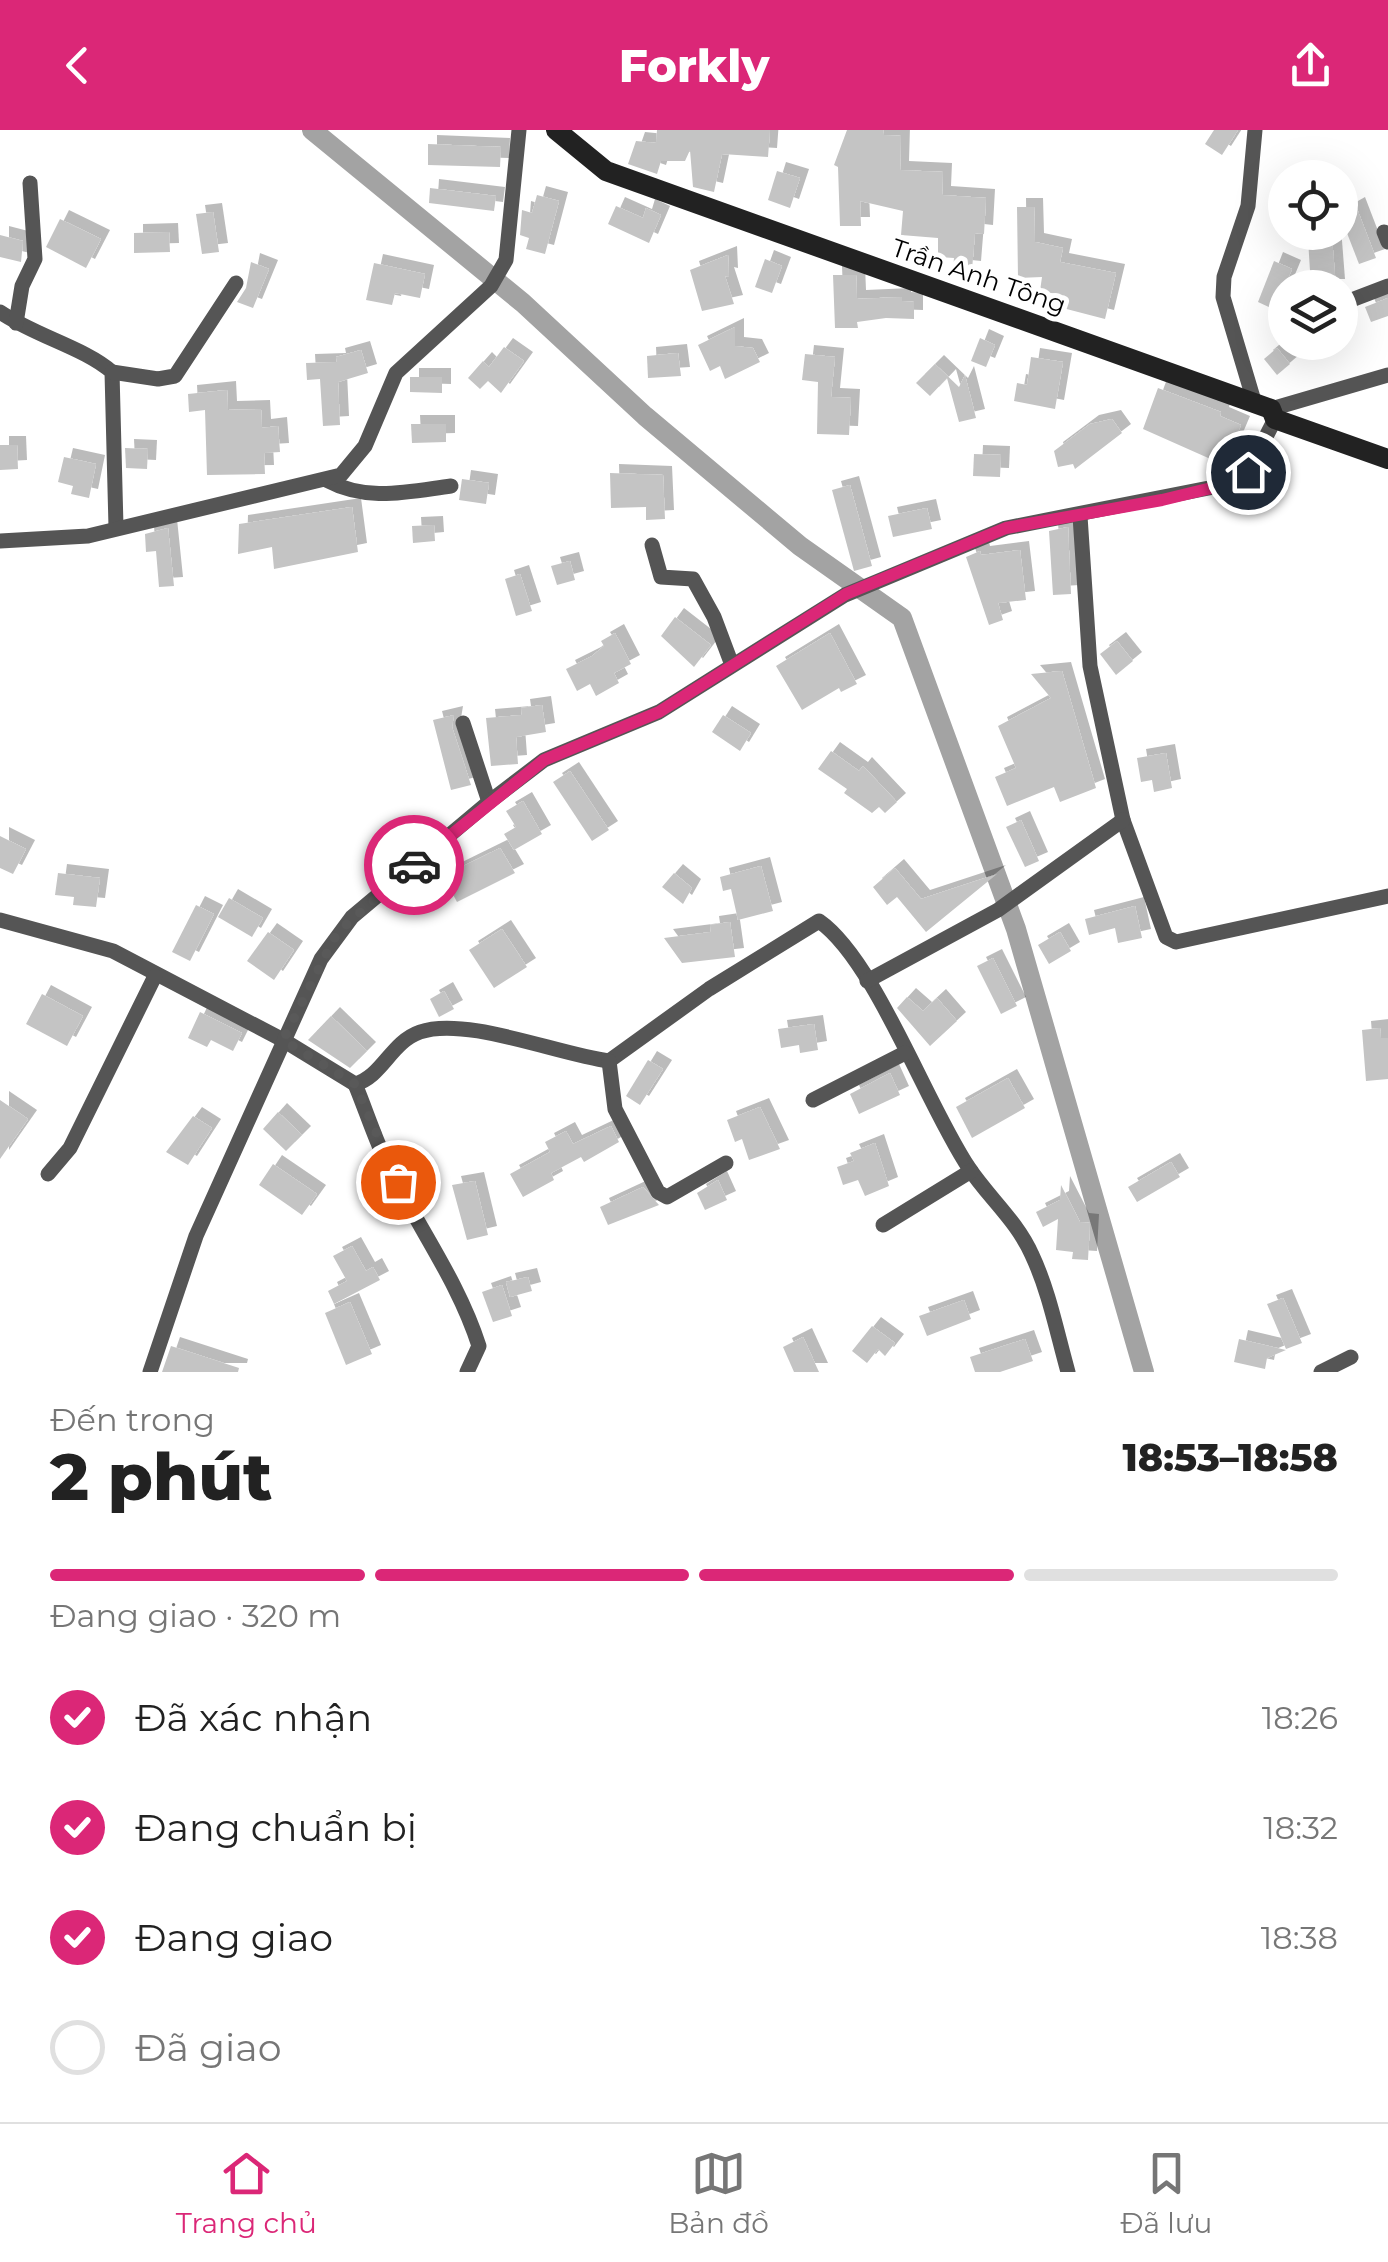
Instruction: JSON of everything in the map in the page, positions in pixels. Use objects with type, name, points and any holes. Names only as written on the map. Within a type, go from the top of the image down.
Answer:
[{"type":"street","points":[[0,540],[88,536],[341,475],[365,446],[396,373],[494,281],[506,260],[519,130]]},
{"type":"street","points":[[150,1372],[196,1236],[283,1040],[337,933],[488,802],[544,760],[659,712],[846,594],[1006,528],[1224,485],[1248,472],[1267,410],[1223,297],[1224,277],[1248,206],[1255,130]]},
{"type":"street","name":"Trần Anh Tông","points":[[563,131],[606,171],[1267,410],[1388,458]]},
{"type":"street","points":[[16,323],[22,286],[35,259],[30,182]]},
{"type":"street","points":[[0,312],[98,360],[112,372],[158,380],[175,376],[236,284]]},
{"type":"street","points":[[1358,297],[1388,286]]},
{"type":"street","points":[[112,372],[116,527]]},
{"type":"street","points":[[1267,410],[1388,375]]},
{"type":"street","points":[[326,480],[346,492],[378,496],[450,486]]},
{"type":"street","points":[[1080,516],[1090,666],[1123,820],[1159,927],[1176,942],[1388,896]]},
{"type":"street","points":[[652,545],[661,577],[693,578],[714,617],[732,666]]},
{"type":"street","points":[[463,723],[488,802]]},
{"type":"street","points":[[867,980],[998,910],[1123,820]]},
{"type":"street","points":[[0,920],[114,952],[283,1040],[355,1084],[385,1158],[458,1290],[474,1330],[478,1346],[467,1372]]},
{"type":"street","points":[[355,1084],[367,1081],[395,1047],[417,1033],[446,1026],[608,1061],[818,921],[829,928],[867,980],[971,1171],[1020,1231],[1034,1258],[1066,1372]]},
{"type":"street","points":[[48,1174],[70,1148],[155,976]]},
{"type":"street","points":[[812,1100],[906,1053]]},
{"type":"street","points":[[608,1061],[610,1096],[658,1192],[668,1197],[726,1162]]},
{"type":"street","points":[[883,1225],[971,1171]]},
{"type":"street","points":[[1321,1372],[1351,1357]]},
{"type":"building","points":[[657,130],[770,130],[768,157],[722,154],[714,192],[693,187],[690,150],[685,161],[661,161],[657,174],[628,164],[636,141],[656,143]]},
{"type":"building","points":[[847,130],[883,130],[884,135],[901,136],[900,170],[943,172],[942,195],[986,198],[984,234],[975,233],[972,270],[953,268],[954,258],[938,257],[938,238],[901,235],[903,211],[860,201],[861,226],[840,226],[838,167],[834,165]]},
{"type":"building","points":[[1214,130],[1238,130],[1222,155],[1205,144]]},
{"type":"building","points":[[428,144],[501,147],[500,167],[428,165]]},
{"type":"building","points":[[777,171],[800,178],[790,208],[768,200]]},
{"type":"building","points":[[430,188],[496,196],[494,211],[429,203]]},
{"type":"building","points":[[537,195],[559,201],[545,254],[526,249],[529,238],[520,235],[522,210],[532,213]]},
{"type":"building","points":[[616,206],[643,218],[646,208],[661,215],[649,243],[608,224]]},
{"type":"building","points":[[1017,207],[1034,207],[1035,242],[1063,248],[1060,262],[1116,273],[1105,319],[1055,306],[1057,294],[1040,291],[1042,277],[1018,278]]},
{"type":"building","points":[[1358,211],[1376,258],[1359,264],[1354,250],[1358,250]]},
{"type":"building","points":[[213,212],[219,252],[202,254],[196,214]]},
{"type":"building","points":[[60,219],[101,239],[86,268],[46,247]]},
{"type":"building","points":[[169,232],[170,252],[134,253],[134,233]]},
{"type":"building","points":[[0,235],[23,241],[21,262],[0,257]]},
{"type":"building","points":[[1309,250],[1333,250],[1335,270],[1310,270]]},
{"type":"building","points":[[728,255],[729,277],[725,276],[734,304],[702,311],[690,270]]},
{"type":"building","points":[[765,259],[782,266],[772,293],[755,287]]},
{"type":"building","points":[[1274,261],[1292,269],[1292,270],[1270,270]]},
{"type":"building","points":[[251,262],[269,269],[253,308],[237,302],[246,288]]},
{"type":"building","points":[[374,263],[425,274],[420,298],[395,293],[392,305],[366,300]]},
{"type":"building","points":[[833,275],[856,275],[857,299],[902,297],[902,301],[914,302],[914,319],[886,318],[857,322],[858,328],[835,328]]},
{"type":"building","points":[[1268,276],[1268,307],[1258,302]]},
{"type":"building","points":[[1388,298],[1388,316],[1371,322],[1365,307]]},
{"type":"building","points":[[735,327],[735,346],[753,348],[760,362],[725,379],[720,366],[710,371],[698,345]]},
{"type":"building","points":[[980,338],[995,345],[986,367],[971,361]]},
{"type":"building","points":[[504,347],[524,361],[501,393],[488,381],[480,389],[468,378],[483,361],[489,367]]},
{"type":"building","points":[[361,350],[368,373],[338,382],[340,425],[323,426],[320,379],[307,380],[306,363],[337,362],[336,357]]},
{"type":"building","points":[[678,353],[681,376],[648,378],[647,356]]},
{"type":"building","points":[[805,354],[835,357],[831,397],[851,398],[849,435],[817,434],[818,382],[802,380]]},
{"type":"building","points":[[1268,356],[1268,360],[1287,360],[1290,364],[1277,375],[1264,359]]},
{"type":"building","points":[[1031,357],[1063,362],[1055,409],[1014,401],[1017,383],[1027,385]]},
{"type":"building","points":[[935,364],[959,387],[965,375],[976,418],[959,422],[947,378],[930,396],[916,383]]},
{"type":"building","points":[[410,377],[442,377],[442,393],[410,392]]},
{"type":"building","points":[[1158,388],[1221,412],[1220,416],[1241,425],[1224,465],[1143,429]]},
{"type":"building","points":[[227,390],[228,410],[261,409],[262,428],[278,426],[280,452],[264,453],[265,474],[207,475],[205,410],[189,412],[188,394]]},
{"type":"building","points":[[1112,419],[1122,433],[1075,469],[1073,464],[1058,467],[1054,451],[1090,424]]},
{"type":"building","points":[[411,424],[446,424],[446,442],[412,443]]},
{"type":"building","points":[[0,445],[17,445],[18,469],[0,470]]},
{"type":"building","points":[[125,448],[148,449],[147,469],[126,468]]},
{"type":"building","points":[[974,454],[1001,455],[1000,477],[973,476]]},
{"type":"building","points":[[64,457],[96,464],[89,498],[71,494],[73,486],[58,482]]},
{"type":"building","points":[[610,473],[663,475],[665,519],[646,520],[646,507],[611,508]]},
{"type":"building","points":[[462,479],[489,483],[486,504],[459,500]]},
{"type":"building","points":[[850,485],[872,566],[854,571],[832,490]]},
{"type":"building","points":[[352,507],[358,552],[274,569],[272,547],[238,554],[239,524]]},
{"type":"building","points":[[927,508],[932,529],[893,537],[888,516]]},
{"type":"building","points":[[434,525],[435,541],[413,543],[412,526]]},
{"type":"building","points":[[1068,527],[1071,594],[1053,595],[1049,531]]},
{"type":"building","points":[[168,528],[174,586],[159,587],[156,551],[146,552],[145,534]]},
{"type":"building","points":[[1020,550],[1026,600],[998,603],[1003,620],[989,625],[966,557],[980,551],[981,555]]},
{"type":"building","points":[[570,561],[575,580],[557,585],[551,566]]},
{"type":"building","points":[[520,574],[532,611],[516,616],[505,579]]},
{"type":"building","points":[[675,617],[711,645],[694,667],[661,636]]},
{"type":"building","points":[[615,633],[631,664],[614,673],[619,683],[596,696],[590,684],[577,691],[566,669],[592,656],[604,646],[601,641]]},
{"type":"building","points":[[830,633],[857,684],[841,692],[839,688],[802,710],[776,666]]},
{"type":"building","points":[[1117,641],[1133,661],[1116,675],[1100,654]]},
{"type":"building","points":[[1062,671],[1096,788],[1060,802],[1054,787],[1007,806],[995,777],[1016,768],[998,726],[1051,698],[1031,674]]},
{"type":"building","points":[[542,705],[546,732],[516,737],[518,764],[491,766],[486,718],[522,715],[521,708]]},
{"type":"building","points":[[454,715],[452,727],[471,785],[451,790],[433,720]]},
{"type":"building","points":[[723,715],[751,733],[740,751],[712,732]]},
{"type":"building","points":[[831,751],[859,771],[863,766],[897,802],[885,813],[879,807],[872,813],[844,793],[847,789],[818,769]]},
{"type":"building","points":[[1166,753],[1172,788],[1154,792],[1152,780],[1141,782],[1137,758]]},
{"type":"building","points":[[570,771],[609,830],[592,841],[553,782]]},
{"type":"building","points":[[523,801],[542,834],[514,850],[504,834],[516,827],[506,811]]},
{"type":"building","points":[[1021,820],[1039,861],[1025,867],[1006,827]]},
{"type":"building","points":[[0,836],[26,849],[13,874],[0,868]]},
{"type":"building","points":[[500,848],[515,873],[457,902],[443,876]]},
{"type":"building","points":[[761,866],[773,911],[738,920],[731,889],[723,891],[720,877]]},
{"type":"building","points":[[895,868],[921,899],[997,874],[926,932],[897,897],[887,905],[873,887]]},
{"type":"building","points":[[58,873],[100,878],[96,907],[73,905],[74,897],[55,895]]},
{"type":"building","points":[[674,873],[692,888],[683,904],[662,887]]},
{"type":"building","points":[[229,898],[263,918],[252,937],[218,917]]},
{"type":"building","points":[[196,905],[214,914],[190,961],[172,952]]},
{"type":"building","points":[[1135,906],[1142,938],[1118,943],[1115,928],[1089,935],[1085,919]]},
{"type":"building","points":[[730,922],[735,957],[682,963],[664,938],[711,932],[710,925]]},
{"type":"building","points":[[502,929],[527,967],[494,988],[469,950]]},
{"type":"building","points":[[268,932],[294,950],[274,980],[247,961]]},
{"type":"building","points":[[1060,932],[1071,951],[1049,964],[1038,945]]},
{"type":"building","points":[[993,958],[1017,1006],[1001,1014],[977,966]]},
{"type":"building","points":[[444,991],[454,1009],[439,1017],[430,999]]},
{"type":"building","points":[[42,994],[83,1016],[67,1046],[26,1024]]},
{"type":"building","points":[[907,997],[923,1011],[937,998],[957,1021],[930,1046],[897,1008]]},
{"type":"building","points":[[200,1012],[242,1033],[233,1051],[211,1040],[207,1047],[188,1038]]},
{"type":"building","points":[[331,1016],[367,1051],[350,1068],[308,1040]]},
{"type":"building","points":[[814,1024],[818,1050],[800,1053],[799,1045],[781,1048],[778,1029]]},
{"type":"building","points":[[1380,1028],[1381,1038],[1388,1038],[1388,1079],[1366,1081],[1362,1030]]},
{"type":"building","points":[[648,1060],[663,1069],[640,1105],[626,1096]]},
{"type":"building","points":[[890,1073],[900,1095],[859,1114],[850,1094]]},
{"type":"building","points":[[1008,1078],[1025,1108],[972,1138],[956,1107]]},
{"type":"building","points":[[0,1100],[28,1119],[0,1159]]},
{"type":"building","points":[[760,1107],[780,1149],[749,1160],[742,1139],[735,1142],[727,1120]]},
{"type":"building","points":[[278,1112],[302,1135],[286,1151],[263,1129]]},
{"type":"building","points":[[193,1116],[212,1128],[188,1165],[166,1152]]},
{"type":"building","points":[[611,1126],[619,1142],[584,1162],[581,1157],[551,1173],[554,1180],[523,1197],[510,1174],[550,1152],[545,1142],[566,1131],[573,1144]]},
{"type":"building","points":[[875,1143],[889,1186],[865,1196],[858,1180],[843,1185],[837,1167],[854,1161],[850,1153]]},
{"type":"building","points":[[1171,1162],[1180,1177],[1137,1202],[1128,1187]]},
{"type":"building","points":[[273,1164],[317,1194],[302,1215],[259,1185]]},
{"type":"building","points":[[718,1180],[727,1200],[705,1210],[697,1193]]},
{"type":"building","points":[[475,1181],[488,1235],[467,1240],[452,1185]]},
{"type":"building","points":[[1061,1185],[1080,1222],[1090,1223],[1088,1260],[1072,1259],[1073,1252],[1056,1250],[1058,1219],[1043,1227],[1036,1212],[1060,1200]]},
{"type":"building","points":[[643,1187],[659,1205],[608,1225],[600,1207]]},
{"type":"building","points":[[352,1246],[366,1271],[373,1267],[380,1280],[334,1304],[328,1291],[347,1281],[333,1256]]},
{"type":"building","points":[[528,1277],[532,1291],[510,1297],[506,1282]]},
{"type":"building","points":[[502,1285],[512,1316],[493,1322],[482,1292]]},
{"type":"building","points":[[1283,1298],[1302,1343],[1286,1349],[1267,1304]]},
{"type":"building","points":[[964,1300],[971,1319],[927,1336],[919,1316]]},
{"type":"building","points":[[350,1302],[372,1354],[346,1365],[325,1313]]},
{"type":"building","points":[[872,1326],[895,1343],[885,1356],[878,1349],[867,1363],[852,1351]]},
{"type":"building","points":[[803,1337],[819,1372],[794,1372],[783,1347]]},
{"type":"building","points":[[1025,1339],[1033,1361],[1000,1372],[975,1372],[970,1357]]},
{"type":"building","points":[[1239,1339],[1286,1350],[1267,1358],[1265,1369],[1234,1362]]},
{"type":"building","points":[[171,1346],[239,1368],[238,1372],[162,1372]]},
{"type":"waterway","points":[[312,130],[523,303],[645,416],[800,546],[902,618],[1016,929],[1144,1372]]},
{"type":"way so far","points":[[398,1182],[355,1084],[283,1040],[321,958],[337,933],[414,865]]},
{"type":"route","points":[[414,865],[544,760],[659,712],[846,594],[1006,528],[1162,500],[1224,485],[1248,472]]}]
